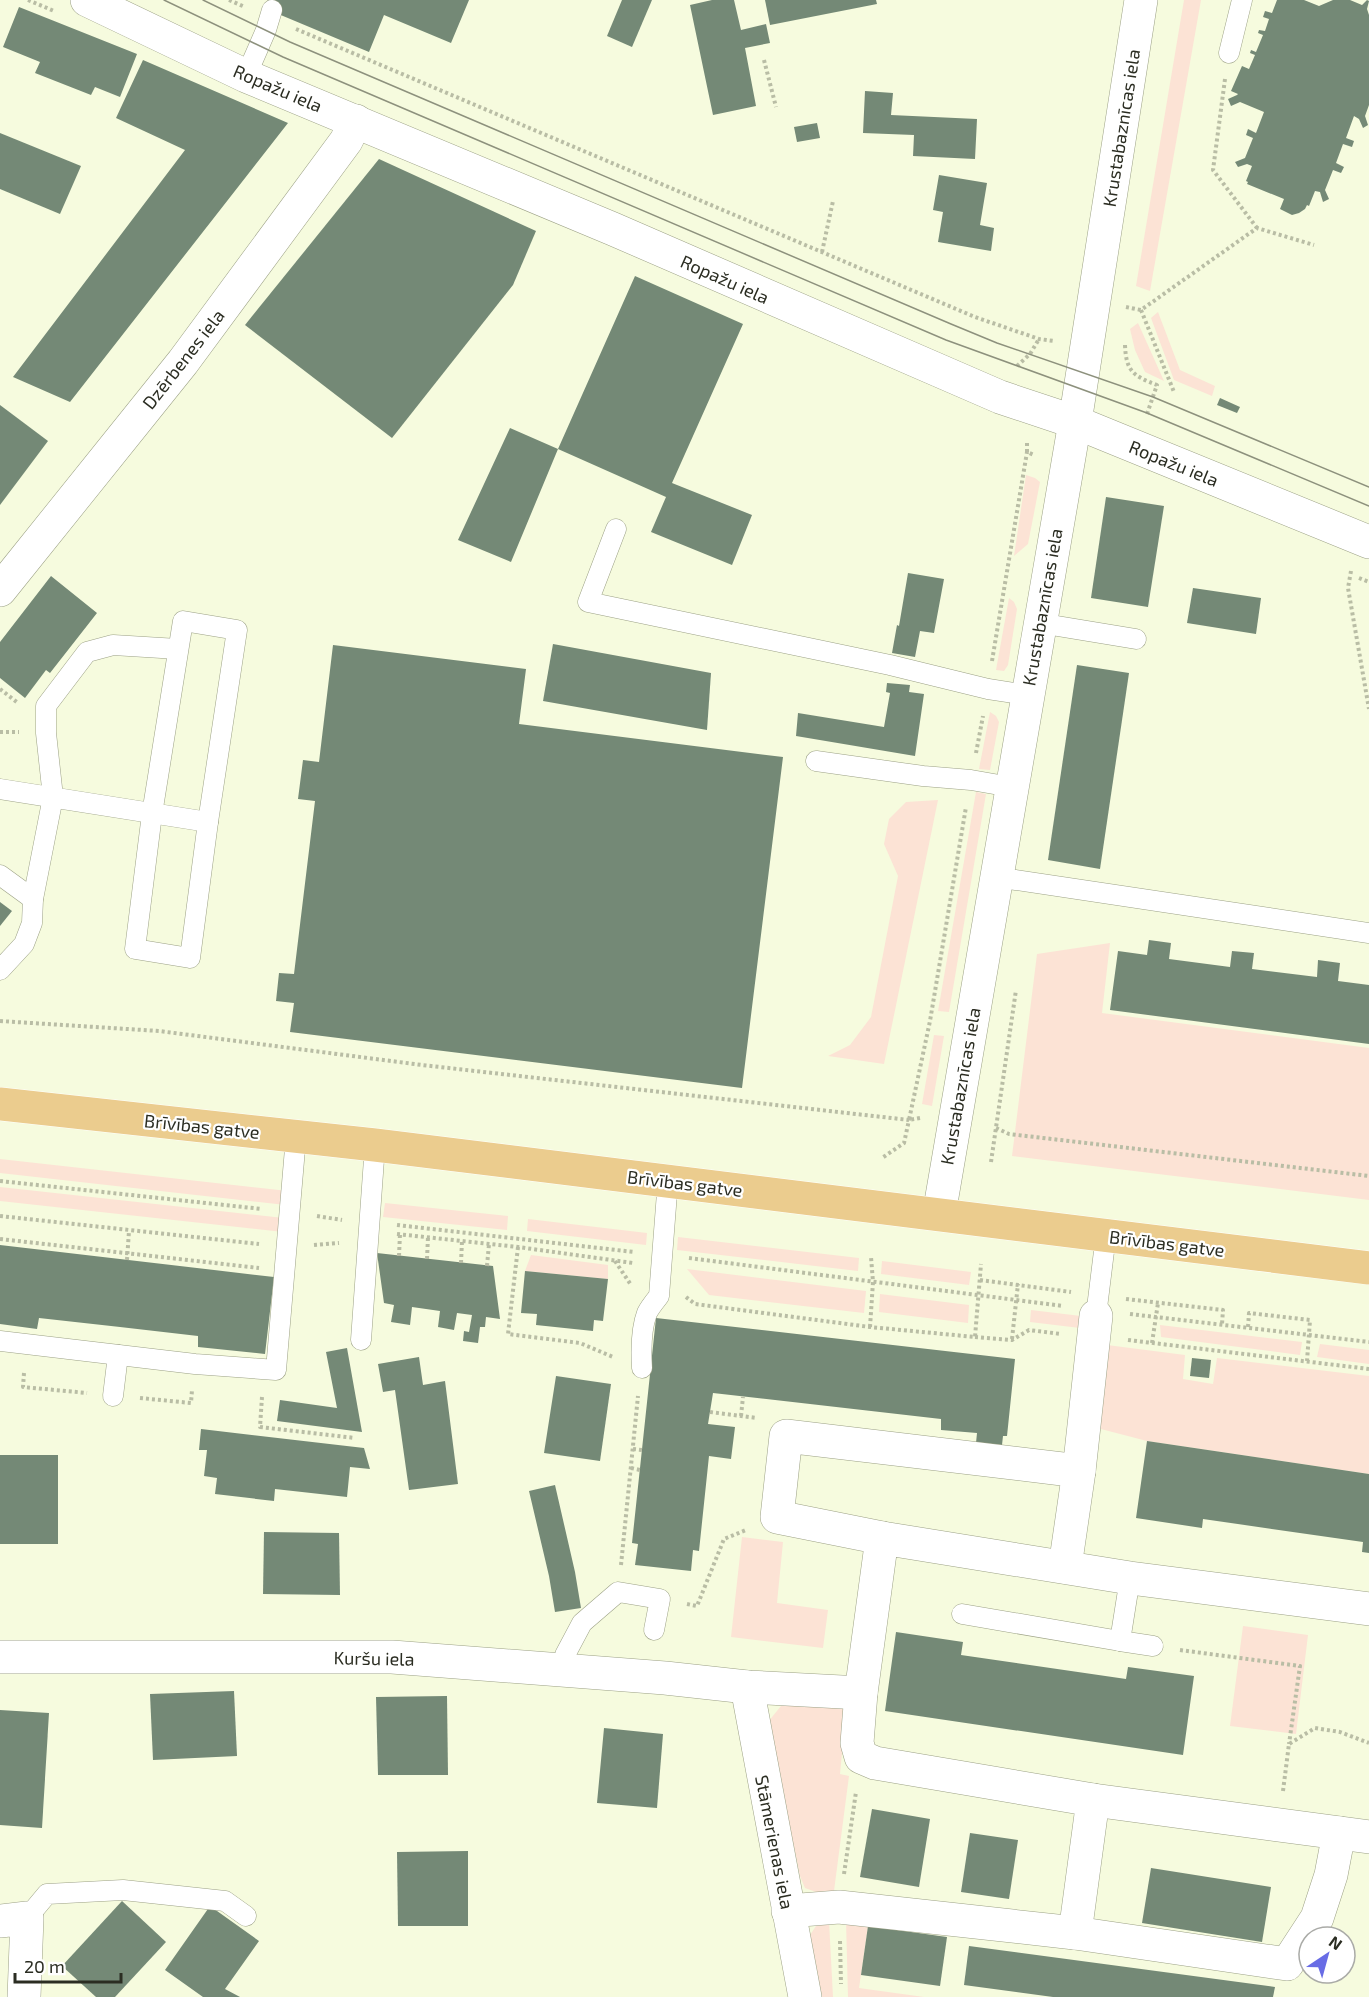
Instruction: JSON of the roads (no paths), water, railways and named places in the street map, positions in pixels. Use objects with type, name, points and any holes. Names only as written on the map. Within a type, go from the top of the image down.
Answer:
[{"type":"highway","name":"Brīvības gatve","points":[[0,1104],[668,1180],[1369,1268]]},
{"type":"street","name":"Ropažu iela","points":[[87,0],[246,76],[613,229],[1000,397],[1075,422],[1365,541]]},
{"type":"street","name":"Krustabaznīcas iela","points":[[939,1214],[1075,422],[1141,0]]},
{"type":"street","name":"Dzērbenes iela","points":[[3,581],[183,362],[346,141],[356,121]]},
{"type":"street","points":[[1065,1567],[1079,1471],[1095,1321]]},
{"type":"street","points":[[1079,1471],[786,1436],[777,1517],[882,1538],[1130,1578],[1369,1609]]},
{"type":"street","points":[[788,1911],[840,1907],[1075,1933],[1287,1964],[1317,1918],[1331,1875],[1354,1835],[1093,1800],[875,1763],[861,1757],[857,1743],[861,1693],[882,1538]]},
{"type":"street","name":"Kuršu iela","points":[[0,1657],[392,1657],[665,1678],[747,1687],[861,1693]]},
{"type":"street","name":"Stāmerienas iela","points":[[747,1687],[805,1997]]},
{"type":"street","points":[[1075,1933],[1093,1800]]},
{"type":"street","points":[[14,1919],[24,1997]]},
{"type":"lane","points":[[1229,53],[1242,0]]},
{"type":"lane","points":[[246,76],[271,14]]},
{"type":"lane","points":[[616,529],[588,602],[1027,695]]},
{"type":"lane","points":[[183,621],[237,630],[190,958],[135,949],[152,814],[178,649],[183,621]]},
{"type":"lane","points":[[1039,623],[1136,639]]},
{"type":"lane","points":[[0,970],[24,944],[32,923],[33,900],[53,796],[46,733],[46,706],[87,652],[113,645],[178,649]]},
{"type":"lane","points":[[816,761],[1011,787]]},
{"type":"lane","points":[[0,789],[208,822]]},
{"type":"lane","points":[[0,875],[33,900]]},
{"type":"lane","points":[[996,877],[1369,933]]},
{"type":"lane","points":[[0,1341],[276,1370],[297,1137]]},
{"type":"lane","points":[[361,1340],[375,1145]]},
{"type":"lane","points":[[642,1368],[641,1354],[646,1318],[648,1311],[659,1296],[668,1180]]},
{"type":"lane","points":[[1095,1321],[1106,1236]]},
{"type":"lane","points":[[113,1396],[118,1355]]},
{"type":"lane","points":[[1120,1641],[1130,1578]]},
{"type":"lane","points":[[565,1655],[582,1623],[618,1592],[660,1599],[654,1630]]},
{"type":"lane","points":[[962,1614],[1154,1646]]},
{"type":"lane","points":[[14,1919],[47,1894],[123,1890],[225,1901],[246,1916]]},
{"type":"tram line","points":[[164,0],[283,57],[946,340],[1147,413],[1369,506]]},
{"type":"tram line","points":[[203,0],[290,42],[951,324],[997,343],[1153,397],[1369,487]]}]
